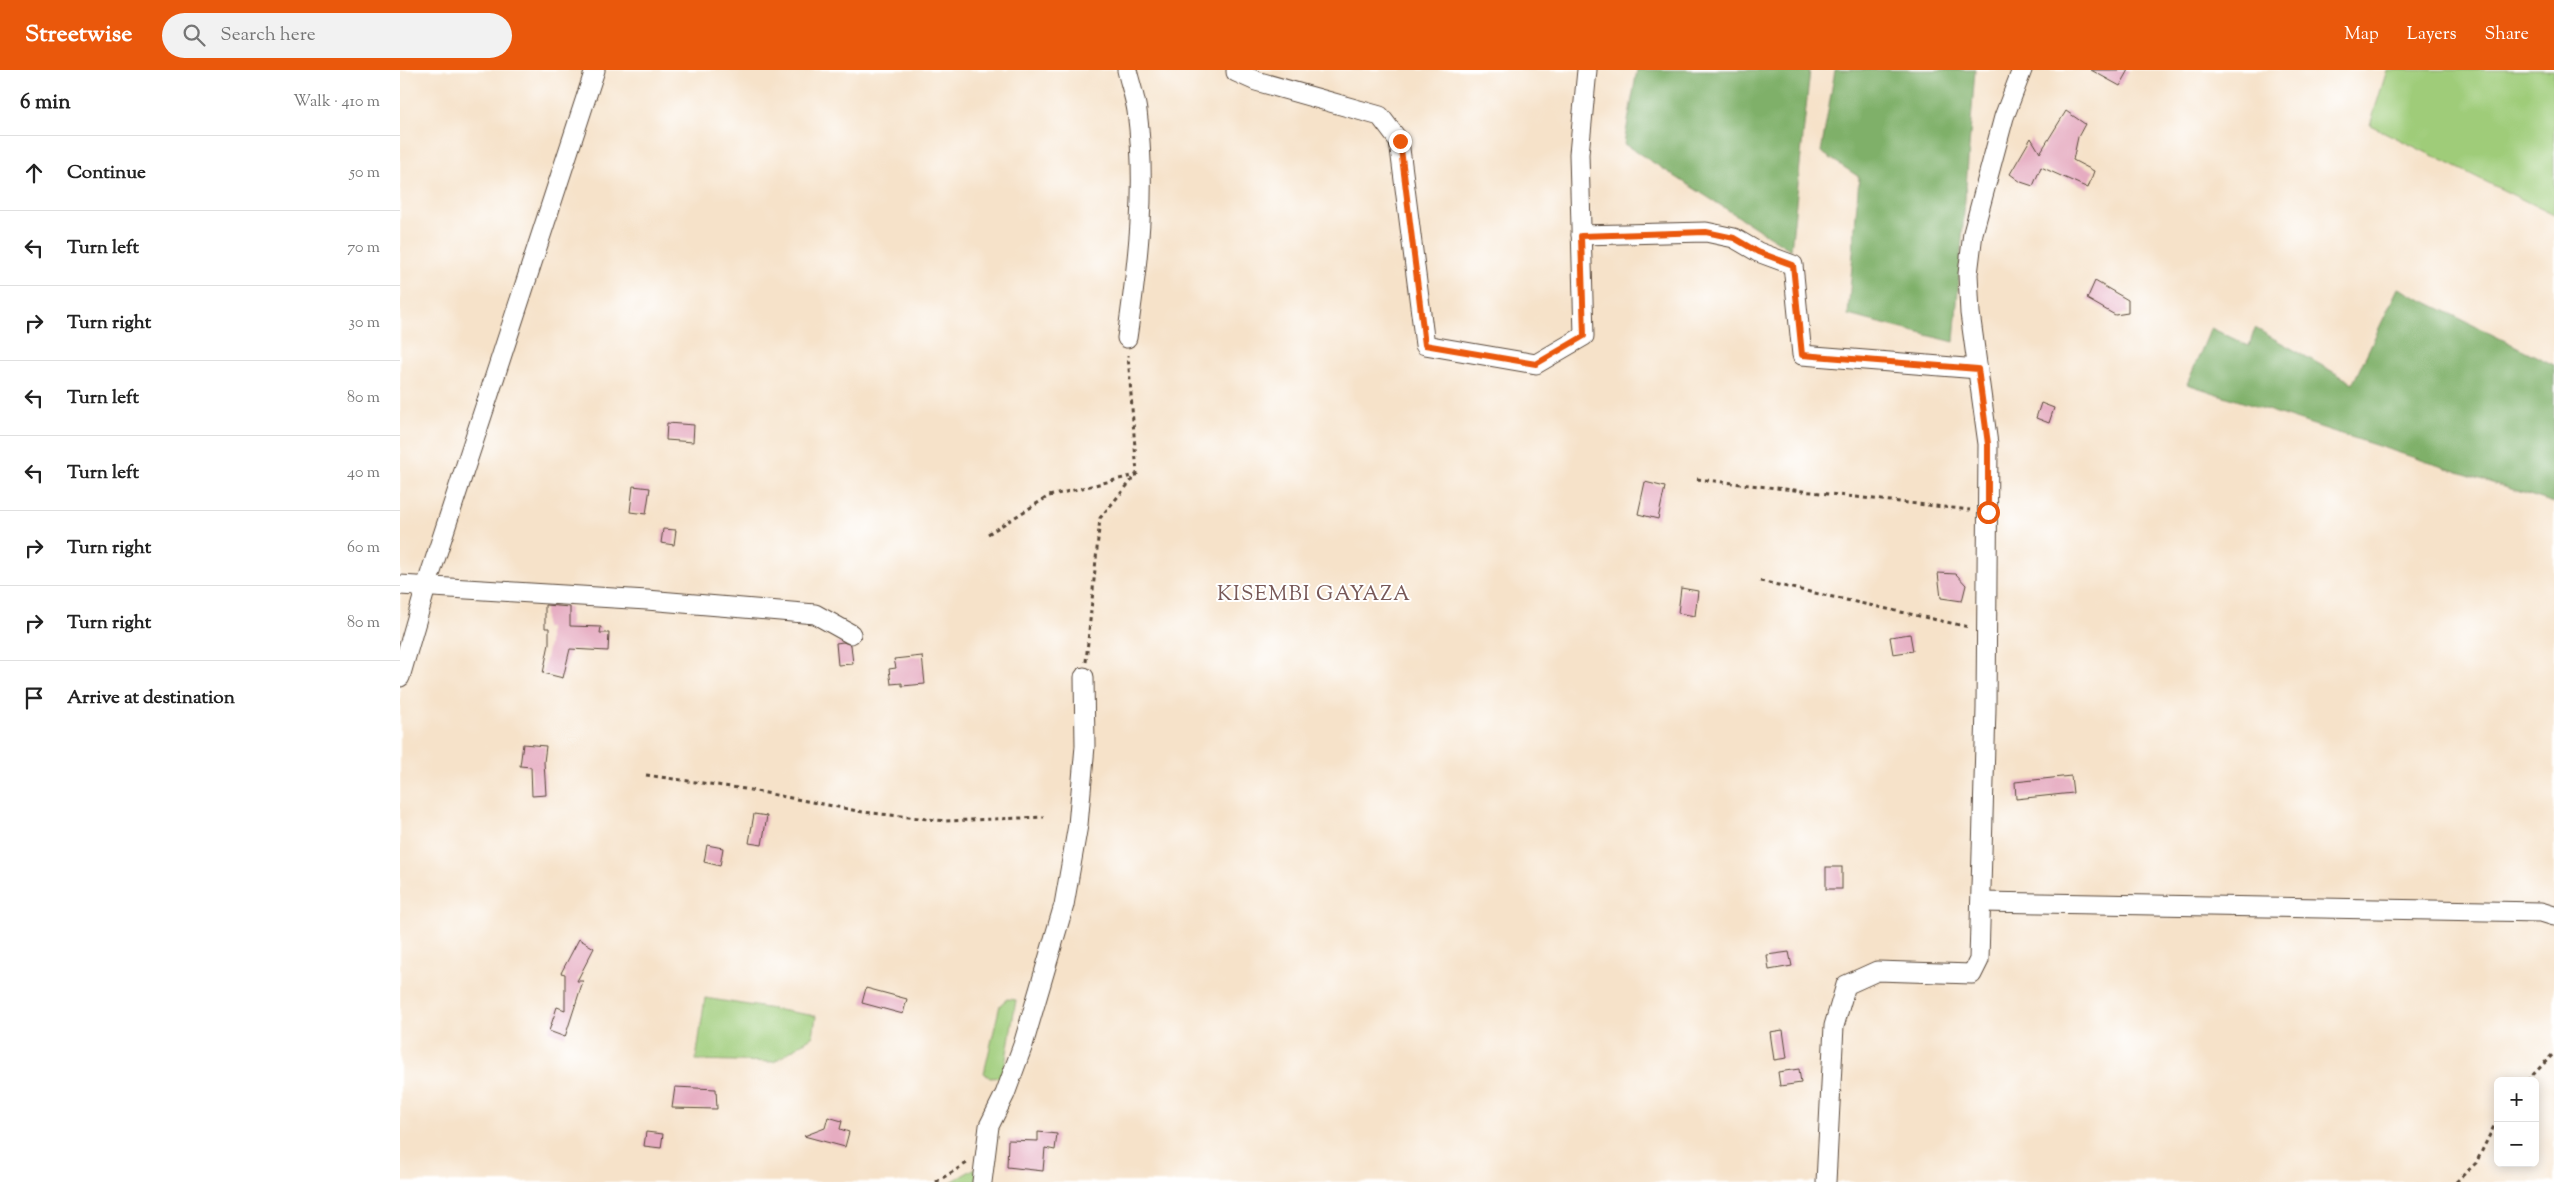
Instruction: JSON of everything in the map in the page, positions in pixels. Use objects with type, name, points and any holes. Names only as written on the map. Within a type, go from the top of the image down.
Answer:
[{"type":"street","points":[[400,677],[426,587],[595,70]]},
{"type":"street","points":[[1127,70],[1137,109],[1141,176],[1141,230],[1127,338]]},
{"type":"street","points":[[1236,70],[1236,72],[1256,81],[1380,116],[1400,141],[1425,345],[1536,364],[1584,336],[1579,154],[1588,70]]},
{"type":"street","points":[[1826,1182],[1834,1026],[1846,985],[1878,971],[1972,974],[1979,960],[1980,853],[1987,631],[1988,444],[1970,314],[1968,274],[1973,233],[2004,117],[2022,70]]},
{"type":"street","points":[[1581,236],[1706,232],[1734,238],[1758,252],[1793,265],[1802,355],[1978,369]]},
{"type":"street","points":[[400,585],[647,600],[815,614],[851,634]]},
{"type":"street","points":[[982,1182],[989,1126],[1005,1094],[1023,1045],[1064,904],[1078,825],[1084,756],[1084,677]]},
{"type":"street","points":[[1981,902],[2531,912],[2554,916]]},
{"type":"path","points":[[1084,677],[1100,518],[1137,474],[1127,338]]},
{"type":"path","points":[[988,534],[1049,496],[1137,474]]},
{"type":"path","points":[[1697,479],[1988,512]]},
{"type":"path","points":[[1760,581],[1987,631]]},
{"type":"path","points":[[646,775],[745,789],[863,812],[946,821],[1044,817]]},
{"type":"path","points":[[2532,1077],[2554,1053]]},
{"type":"path","points":[[2456,1182],[2476,1163],[2496,1122]]},
{"type":"path","points":[[936,1182],[985,1152]]},
{"type":"green space","points":[[1637,70],[1810,70],[1791,250],[1624,144]]},
{"type":"green space","points":[[1835,70],[1975,70],[1954,342],[1848,315],[1859,177],[1821,152]]},
{"type":"green space","points":[[2387,70],[2554,70],[2554,215],[2370,125]]},
{"type":"green space","points":[[2398,288],[2554,365],[2554,503],[2187,384],[2211,328],[2249,346],[2255,328],[2353,383]]},
{"type":"green space","points":[[705,998],[816,1016],[813,1036],[774,1062],[696,1060]]},
{"type":"green space","points":[[1007,999],[1016,1000],[1003,1077],[990,1078],[984,1073],[1000,1005]]},
{"type":"green space","points":[[977,1167],[976,1182],[951,1182]]},
{"type":"building","points":[[2091,70],[2129,70],[2120,86]]},
{"type":"building","points":[[2066,111],[2085,124],[2078,137],[2073,160],[2094,171],[2088,188],[2041,167],[2033,186],[2021,182],[2010,174],[2031,138],[2040,153]]},
{"type":"building","points":[[2095,281],[2128,300],[2128,313],[2115,315],[2087,299]]},
{"type":"building","points":[[2041,403],[2054,408],[2049,423],[2036,418]]},
{"type":"building","points":[[667,423],[694,425],[693,442],[666,440]]},
{"type":"building","points":[[1645,482],[1665,487],[1658,519],[1638,514]]},
{"type":"building","points":[[633,486],[650,488],[646,514],[630,512]]},
{"type":"building","points":[[663,529],[676,530],[674,545],[661,543]]},
{"type":"building","points":[[1938,573],[1956,574],[1966,585],[1962,601],[1941,598]]},
{"type":"building","points":[[1681,588],[1698,591],[1695,616],[1678,613]]},
{"type":"building","points":[[545,605],[570,607],[570,626],[601,627],[600,633],[609,633],[608,651],[570,649],[563,678],[543,673],[549,644],[549,628],[545,628]]},
{"type":"building","points":[[1910,634],[1913,651],[1893,654],[1890,637]]},
{"type":"building","points":[[843,642],[851,645],[853,664],[838,665],[836,643]]},
{"type":"building","points":[[922,656],[925,684],[902,686],[902,683],[891,684],[889,669],[896,668],[894,659]]},
{"type":"building","points":[[523,744],[546,746],[544,762],[546,795],[532,796],[531,767],[520,766]]},
{"type":"building","points":[[2071,776],[2073,793],[2016,799],[2015,782]]},
{"type":"building","points":[[754,814],[767,816],[762,845],[749,843]]},
{"type":"building","points":[[707,845],[723,848],[720,866],[704,862]]},
{"type":"building","points":[[1826,867],[1842,867],[1842,889],[1826,889]]},
{"type":"building","points":[[579,939],[594,948],[577,981],[583,981],[565,1037],[549,1031],[557,1007],[565,1010],[565,974],[561,973]]},
{"type":"building","points":[[1789,952],[1792,966],[1769,970],[1767,955]]},
{"type":"building","points":[[866,988],[907,999],[903,1014],[862,1003]]},
{"type":"building","points":[[1783,1030],[1787,1058],[1774,1060],[1770,1032]]},
{"type":"building","points":[[1799,1069],[1801,1083],[1780,1086],[1778,1072]]},
{"type":"building","points":[[675,1087],[716,1089],[717,1109],[672,1108]]},
{"type":"building","points":[[828,1117],[842,1121],[840,1129],[849,1132],[845,1147],[804,1136],[825,1128]]},
{"type":"building","points":[[646,1132],[663,1134],[661,1148],[644,1146]]},
{"type":"building","points":[[1038,1132],[1057,1134],[1055,1150],[1045,1148],[1043,1171],[1007,1167],[1008,1140],[1038,1141]]},
{"type":"district","name":"KISEMBI GAYAZA","points":[[1314,595]]},
{"type":"route","points":[[1400,141],[1425,345],[1536,364],[1584,336],[1581,236],[1706,232],[1734,238],[1758,252],[1793,265],[1802,355],[1978,369],[1988,444],[1988,512]]}]
